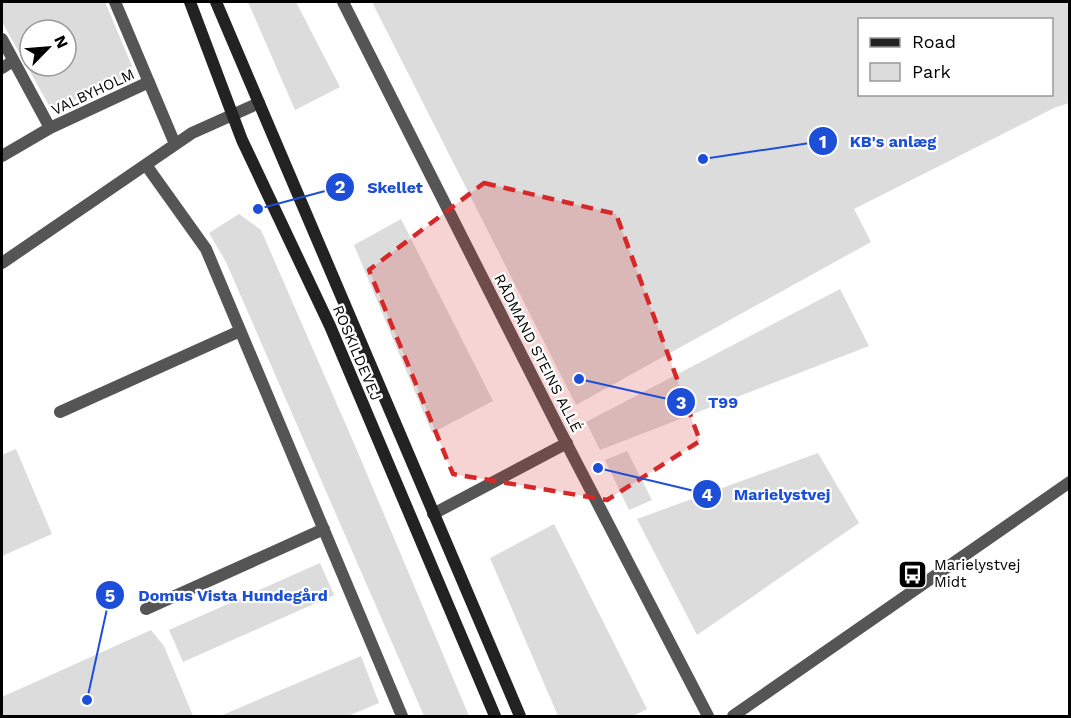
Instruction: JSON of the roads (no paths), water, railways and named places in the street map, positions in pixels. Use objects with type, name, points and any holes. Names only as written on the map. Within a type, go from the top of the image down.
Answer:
[{"type":"street","name":"VALBYHOLM","points":[[115,2],[176,144]]},
{"type":"street","name":"ROSKILDEVEJ","points":[[190,2],[232,115],[330,326],[495,717]]},
{"type":"street","name":"ROSKILDEVEJ","points":[[216,2],[520,717]]},
{"type":"street","name":"RÅDMAND STEINS ALLÉ","points":[[343,2],[708,717]]},
{"type":"street","name":"VALBYHOLM","points":[[2,39],[50,129]]},
{"type":"street","points":[[2,68],[14,61]]},
{"type":"street","name":"VALBYHOLM","points":[[2,156],[50,129],[149,82]]},
{"type":"street","points":[[2,263],[192,133],[259,103]]},
{"type":"street","points":[[146,165],[206,249],[402,717]]},
{"type":"street","points":[[60,412],[240,332]]},
{"type":"street","points":[[434,514],[567,443]]},
{"type":"street","points":[[733,717],[1070,482]]},
{"type":"street","points":[[146,609],[324,529]]},
{"type":"place","name":"KB's anlæg","points":[[703,159]]},
{"type":"place","name":"Skellet","points":[[258,209]]},
{"type":"place","name":"T99","points":[[579,379]]},
{"type":"place","name":"Marielystvej","points":[[598,468]]},
{"type":"place","name":"Marielystvej Midt","points":[[913,574]]},
{"type":"place","name":"Domus Vista Hundegård","points":[[87,700]]}]
